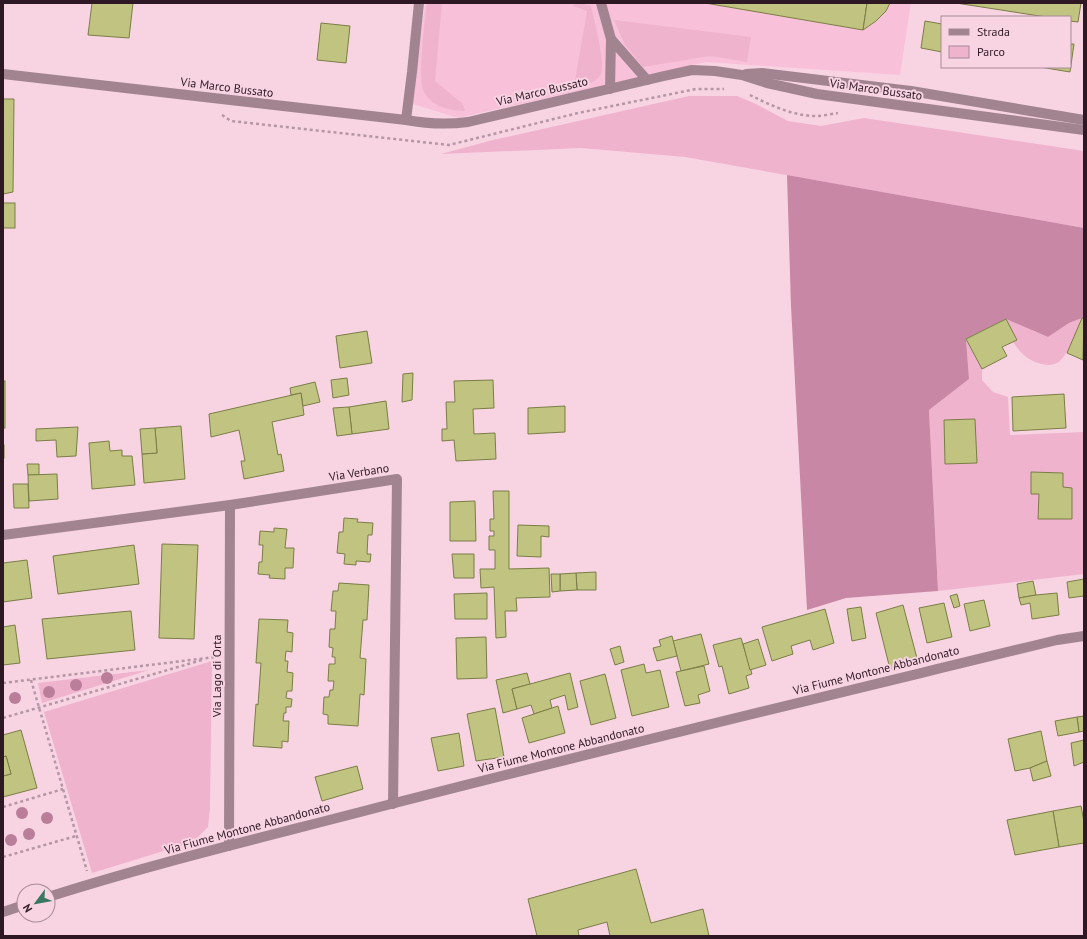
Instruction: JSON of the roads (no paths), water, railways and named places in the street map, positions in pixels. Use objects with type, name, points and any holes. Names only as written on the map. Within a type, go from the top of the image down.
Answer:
[{"type":"street","points":[[406,120],[419,3]]},
{"type":"street","points":[[601,3],[611,39],[610,89]]},
{"type":"street","points":[[611,39],[646,80]]},
{"type":"street","name":"Via Marco Bussato","points":[[3,74],[444,125],[468,122],[692,70],[715,71],[742,74],[767,83],[817,94],[1084,130]]},
{"type":"street","points":[[742,74],[762,73],[911,91],[1082,120]]},
{"type":"street","points":[[973,114],[1002,112],[1082,120]]},
{"type":"street","name":"Via Verbano","points":[[3,535],[230,505],[398,479],[393,804]]},
{"type":"street","name":"Via Lago di Orta","points":[[229,846],[230,505]]},
{"type":"street","name":"Via Fiume Montone Abbandonato","points":[[56,895],[229,846],[490,778],[922,672],[1057,640],[1084,636]]},
{"type":"street","points":[[3,912],[16,908]]}]
